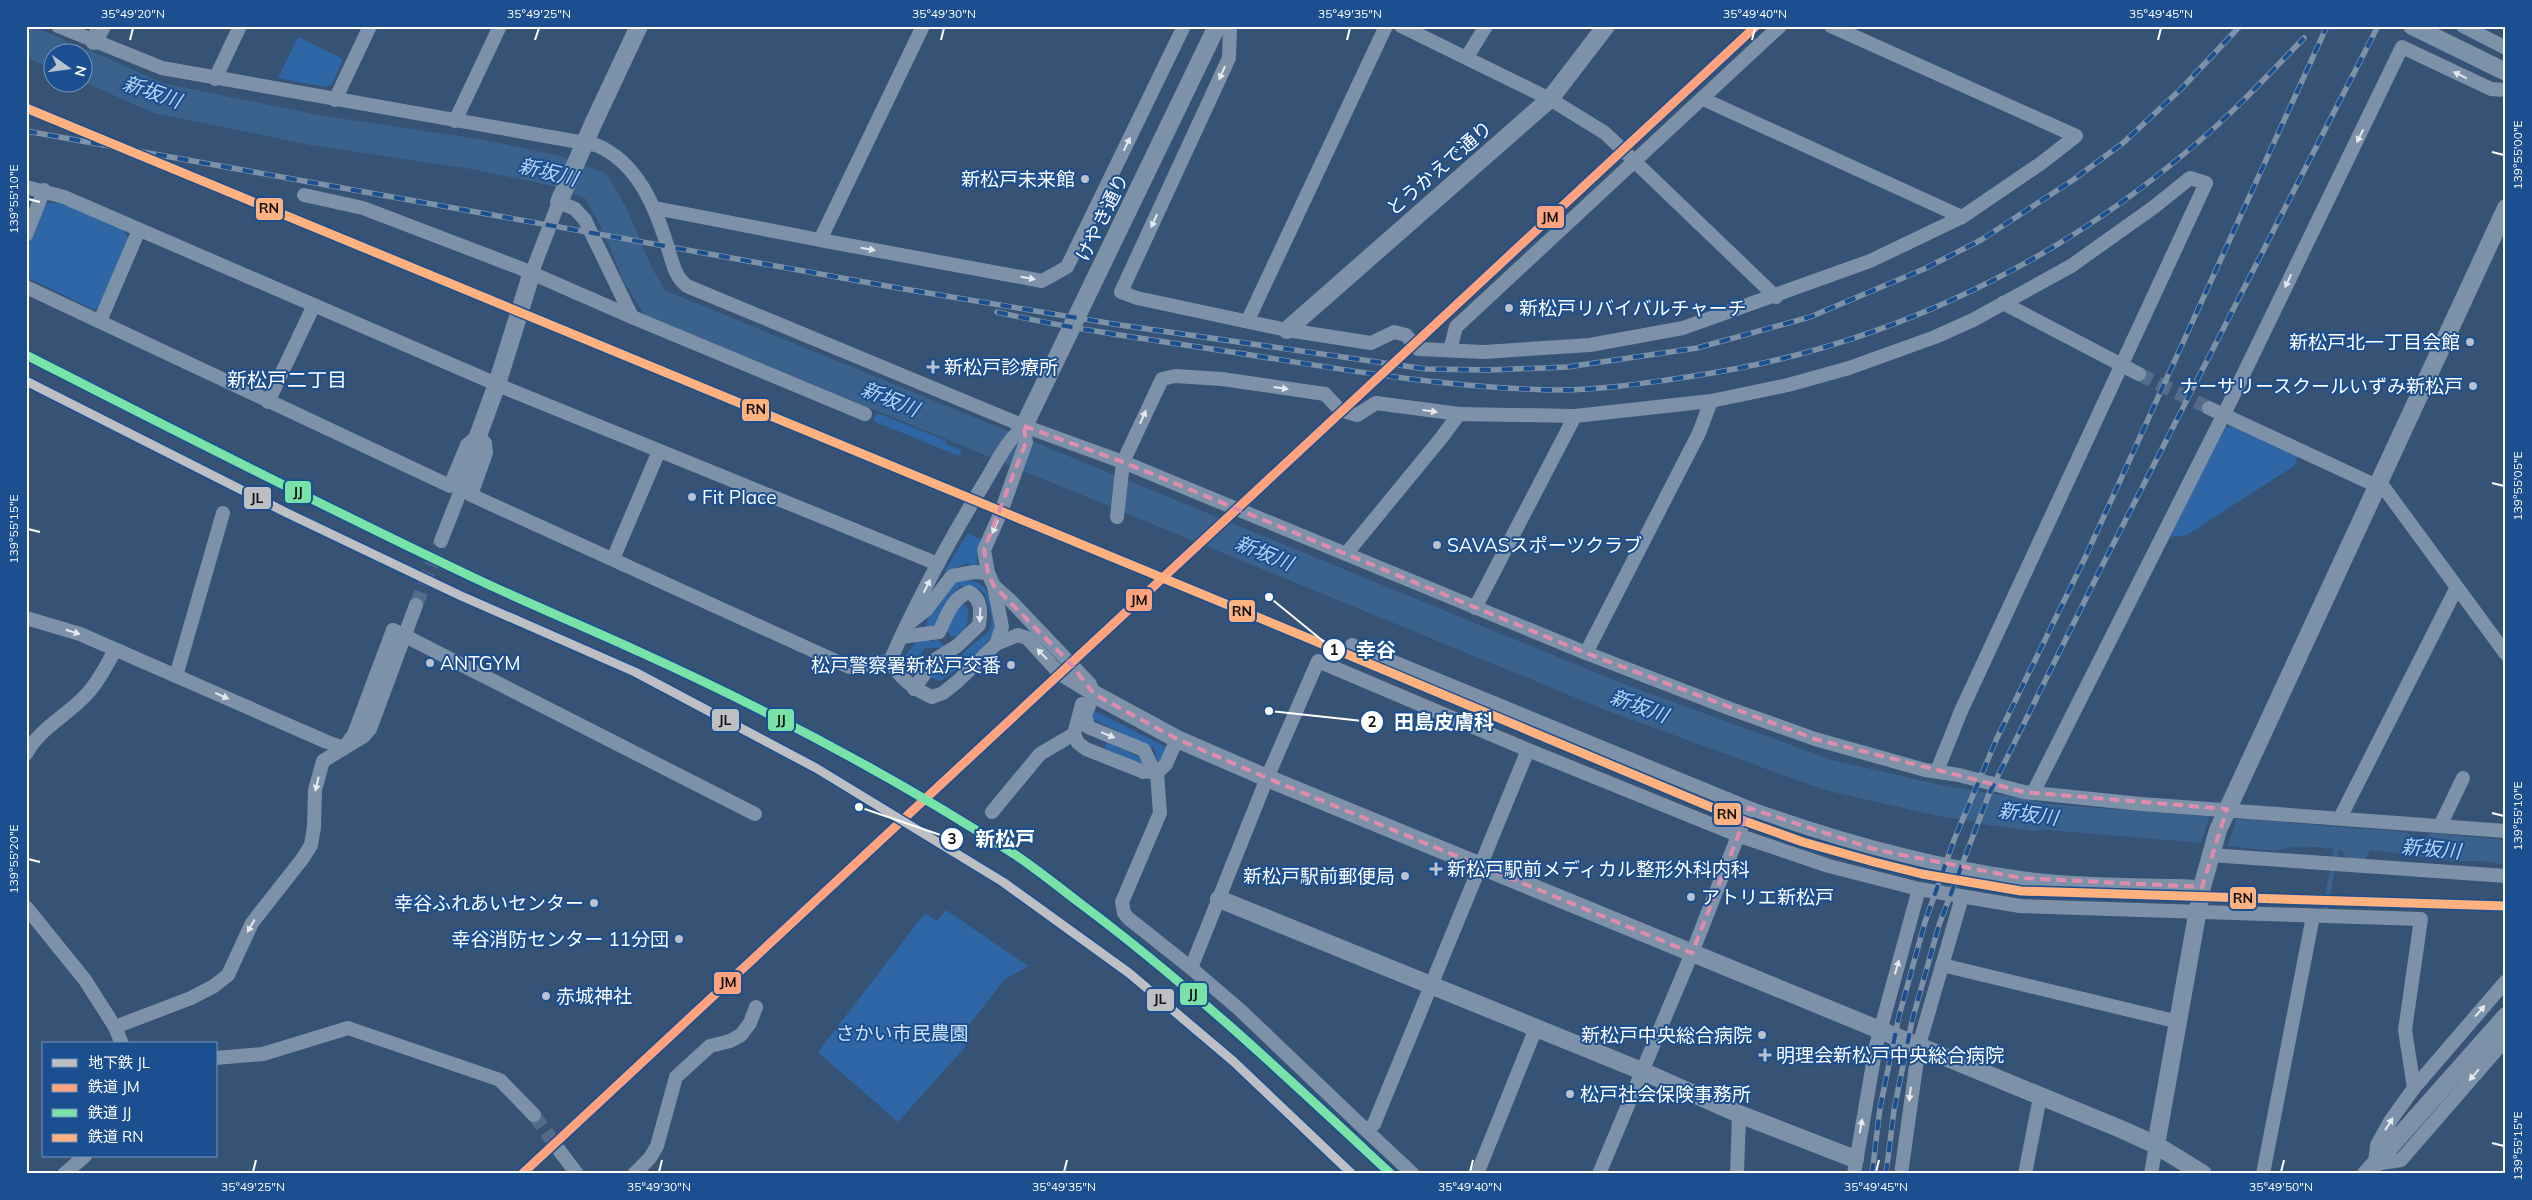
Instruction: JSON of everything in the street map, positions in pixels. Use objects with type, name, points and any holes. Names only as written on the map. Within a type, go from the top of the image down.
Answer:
[{"type":"street","points":[[58,26],[98,34],[162,68],[455,122],[584,143],[605,149],[619,159],[638,181],[655,208],[676,274],[687,286],[1025,434],[1123,462],[1586,653],[1815,739],[1925,770],[1937,771],[2033,793],[2226,812],[2340,818],[2506,832]]},
{"type":"street","points":[[215,79],[240,26]]},
{"type":"street","points":[[335,100],[370,26]]},
{"type":"street","points":[[455,122],[500,26]]},
{"type":"street","points":[[441,540],[480,438],[532,272],[584,143],[639,26]]},
{"type":"street","points":[[820,240],[923,26]]},
{"type":"street","points":[[655,208],[1042,281],[1067,267],[1184,26]]},
{"type":"street","name":"けやき通り","points":[[890,661],[938,564],[1009,438],[1025,434],[1217,26]]},
{"type":"street","points":[[1230,26],[1229,58],[1121,292],[1137,298],[1248,320],[1287,330],[1371,343],[1394,332],[1406,335],[1418,349],[1484,352],[1590,344],[1683,328],[1776,296],[1870,261],[1962,217],[2040,164],[2076,136],[1831,26]]},
{"type":"street","points":[[1248,320],[1386,26]]},
{"type":"street","points":[[1401,26],[1550,99],[1605,133],[1776,296]]},
{"type":"street","points":[[1467,57],[1486,26]]},
{"type":"street","name":"とうかえで通り","points":[[1287,330],[1550,99],[1606,26]]},
{"type":"street","points":[[1450,350],[1456,327],[1780,26]]},
{"type":"street","points":[[2412,26],[2506,72]]},
{"type":"street","points":[[2463,26],[2506,48]]},
{"type":"street","points":[[2033,793],[2223,415],[2402,47],[2491,89],[2506,90]]},
{"type":"street","points":[[1703,99],[1962,217]]},
{"type":"street","points":[[1117,517],[1123,462],[1162,379],[1175,376],[1222,379],[1325,394],[1340,410],[1357,415],[1376,403],[1459,414],[1575,416],[1711,401],[1788,385],[1849,368],[1935,337],[1973,320],[2090,254],[2190,178],[2206,184],[1961,711],[1937,771]]},
{"type":"street","points":[[26,187],[44,190],[498,384],[938,564]]},
{"type":"street","points":[[26,235],[44,190]]},
{"type":"street","points":[[304,195],[364,208],[532,272],[632,317],[865,414]]},
{"type":"street","points":[[559,202],[575,209],[585,220],[632,317]]},
{"type":"street","points":[[2151,1174],[2199,914],[2202,887],[2211,853],[2226,812],[2504,216]]},
{"type":"street","points":[[100,321],[139,230]]},
{"type":"street","points":[[26,287],[450,486],[467,445],[480,438]]},
{"type":"street","points":[[2003,303],[2139,374]]},
{"type":"street","points":[[268,402],[314,305]]},
{"type":"street","points":[[1586,653],[1699,433],[1711,401]]},
{"type":"street","points":[[2208,408],[2378,484],[2506,654]]},
{"type":"street","points":[[1346,554],[1459,414]]},
{"type":"street","points":[[1475,608],[1575,416]]},
{"type":"street","points":[[996,644],[1002,627],[994,586],[988,573],[984,550],[1018,465],[1025,434]]},
{"type":"street","points":[[480,438],[485,443],[486,452],[471,496],[849,668],[890,661],[914,689],[932,697],[942,694],[958,682],[996,644],[1018,635],[1027,638],[1060,674],[1177,739],[1267,778],[1880,1029],[2156,1145],[2202,1174]]},
{"type":"street","points":[[613,559],[659,451]]},
{"type":"street","points":[[176,676],[224,513]]},
{"type":"street","points":[[909,623],[926,610],[952,576],[974,572],[988,573]]},
{"type":"street","points":[[994,586],[1010,600],[1090,684],[1085,716],[1088,727],[1144,750],[1150,763],[1149,769],[1143,772]]},
{"type":"street","points":[[2340,818],[2456,589]]},
{"type":"street","points":[[914,689],[933,661],[957,646],[979,625],[980,604],[975,595],[969,592],[961,595],[951,607],[939,632]]},
{"type":"street","points":[[115,1026],[191,998],[214,986],[228,975],[252,923],[311,845],[314,826],[315,790],[323,761],[364,736],[370,729],[416,605]]},
{"type":"street","points":[[26,618],[80,634],[344,748]]},
{"type":"street","points":[[344,748],[354,734],[393,630],[755,814]]},
{"type":"street","points":[[901,637],[939,632],[957,646]]},
{"type":"street","points":[[1352,645],[1749,808],[1808,830],[1877,850],[2021,878],[2202,887]]},
{"type":"street","points":[[26,754],[35,738],[84,697],[96,684],[115,650]]},
{"type":"street","points":[[1191,968],[1267,778],[1318,661],[1528,750],[1740,836],[1828,866],[1919,889],[2020,906],[2199,914],[2421,920],[2405,1030],[2414,1088]]},
{"type":"street","points":[[992,812],[1040,754],[1074,734],[1090,692]]},
{"type":"street","points":[[1074,734],[1078,743],[1086,749],[1143,772],[1158,773]]},
{"type":"street","points":[[1177,739],[1166,764],[1158,773],[1160,813],[1122,902],[1124,913],[1238,1009],[1413,1174]]},
{"type":"street","points":[[1367,1131],[1374,1124],[1528,750]]},
{"type":"street","points":[[2440,826],[2463,778]]},
{"type":"street","points":[[1599,1174],[1740,836],[1749,808]]},
{"type":"street","points":[[2211,853],[2506,876]]},
{"type":"street","points":[[1219,898],[1642,1071],[1854,1166],[1880,1029],[1919,889]]},
{"type":"street","points":[[1901,1174],[1918,1046],[1962,897]]},
{"type":"street","points":[[26,907],[85,980],[115,1026],[121,1042]]},
{"type":"street","points":[[2263,1174],[2313,916]]},
{"type":"street","points":[[1942,965],[2179,1022]]},
{"type":"street","points":[[2370,1169],[2376,1145],[2414,1088],[2506,981]]},
{"type":"street","points":[[634,1174],[650,1158],[657,1146],[676,1077],[710,1046],[730,1041],[741,1035],[750,1023],[756,1007]]},
{"type":"street","points":[[2370,1169],[2506,1016]]},
{"type":"street","points":[[218,1058],[263,1054],[348,1028],[500,1080],[534,1115]]},
{"type":"street","points":[[1477,1174],[1536,1028]]},
{"type":"street","points":[[2370,1169],[2401,1160],[2506,1038]]},
{"type":"street","points":[[2025,1174],[2040,1097]]},
{"type":"street","points":[[1737,1174],[1739,1114]]},
{"type":"street","points":[[559,1150],[577,1174]]},
{"type":"street","points":[[64,1174],[84,1158]]},
{"type":"highlighted area","points":[[1024,426],[1123,462],[1586,653],[1815,739],[2024,792],[2227,809],[2202,887],[2021,878],[1877,850],[1749,808],[1692,953],[1267,778],[1177,739],[1094,694],[1071,664],[994,586],[988,573],[984,550],[1026,442]]},
{"type":"green space","points":[[298,37],[343,59],[332,84],[326,87],[278,78]]},
{"type":"green space","points":[[62,203],[123,229],[128,238],[128,243],[99,307],[95,310],[26,277],[26,250],[46,204]]},
{"type":"green space","points":[[877,413],[947,441],[946,444],[962,450],[959,456],[873,421]]},
{"type":"green space","points":[[2237,427],[2298,456],[2294,466],[2187,535],[2170,537],[2222,429]]},
{"type":"green space","points":[[968,533],[982,540],[977,554],[977,565],[966,564],[944,572]]},
{"type":"green space","points":[[965,580],[974,581],[986,590],[995,615],[995,629],[975,655],[940,681],[929,677],[940,666],[950,664],[989,631],[992,619],[985,594],[979,589],[960,586],[945,603],[934,628],[926,629],[928,619],[945,592],[954,583]]},
{"type":"green space","points":[[962,602],[968,611],[967,622],[965,628],[957,636],[951,637],[946,629]]},
{"type":"green space","points":[[919,639],[933,641],[938,639],[946,648],[925,648],[917,659],[917,668],[913,673],[904,657]]},
{"type":"green space","points":[[1093,710],[1166,747],[1164,758],[1155,767],[1157,759],[1154,748],[1090,718]]},
{"type":"green space","points":[[1107,742],[1143,759],[1143,762],[1140,764],[1104,748]]},
{"type":"green space","name":"さかい市民農園","points":[[946,910],[1028,966],[1004,980],[959,1038],[966,1046],[898,1122],[818,1052],[925,913],[937,921]]},
{"type":"water","points":[[1997,800],[2406,832],[2419,840],[2425,839],[2431,833],[2506,840],[2506,865],[2482,861],[2452,861],[2370,850],[2358,874],[2352,870],[2343,851],[2326,848],[2299,847],[2273,851],[2203,843],[1986,825]]},
{"type":"pier","points":[[2210,816],[2237,818],[2227,848],[2200,845]]},
{"type":"waterway","name":"新坂川","points":[[26,41],[42,47]]},
{"type":"waterway","name":"新坂川","points":[[92,68],[158,98],[314,130],[475,154],[553,170],[596,186],[613,216],[638,275],[655,303],[1612,696],[1828,775],[1937,800],[2034,816]]},
{"type":"waterway","points":[[2325,910],[2337,844]]},
{"type":"tunnel","points":[[2139,374],[2209,408]]},
{"type":"tunnel","points":[[416,605],[441,541]]},
{"type":"tunnel","points":[[534,1115],[559,1150]]},
{"type":"railway","points":[[26,131],[898,288],[1120,325],[1426,369],[1490,370],[1567,367],[1697,348],[1810,317],[1924,269],[1981,240],[2073,180],[2123,143],[2181,89],[2240,26]]},
{"type":"railway","points":[[1872,1174],[1880,1108],[1899,1016],[1925,922],[1954,840],[1997,738],[2084,560],[2327,26]]},
{"type":"railway","points":[[1886,1174],[1894,1110],[1912,1021],[1939,925],[1989,794],[2101,568],[2378,26]]},
{"type":"railway","points":[[997,312],[1094,331],[1332,368],[1484,387],[1560,390],[1592,389],[1687,377],[1758,364],[1826,347],[1894,324],[1959,297],[2022,265],[2083,228],[2141,188],[2197,143],[2238,105],[2304,38]]},
{"type":"metro line","name":"JL","points":[[26,381],[287,513],[459,595],[635,672],[816,768],[1003,882],[1129,973],[1233,1061],[1352,1174]]},
{"type":"rail line","name":"JM","points":[[522,1174],[1756,26]]},
{"type":"rail line","name":"RN","points":[[26,108],[1344,653],[1744,821],[1803,842],[1922,874],[2021,891],[2506,906]]},
{"type":"rail line","name":"JJ","points":[[26,355],[411,548],[739,699],[834,748],[926,800],[1017,856],[1122,935],[1239,1034],[1391,1174]]},
{"type":"place","name":"新松戸未来館","points":[[1085,179]]},
{"type":"place","name":"新松戸リバイバルチャーチ","points":[[1509,308]]},
{"type":"place","name":"新松戸北一丁目会館","points":[[2470,342]]},
{"type":"place","name":"新松戸診療所","points":[[933,367]]},
{"type":"place","name":"ナーサリースクールいずみ新松戸","points":[[2473,386]]},
{"type":"place","name":"Fit Place","points":[[692,497]]},
{"type":"place","name":"SAVASスポーツクラブ","points":[[1437,545]]},
{"type":"place","name":"幸谷","points":[[1269,597]]},
{"type":"place","name":"ANTGYM","points":[[430,663]]},
{"type":"place","name":"松戸警察署新松戸交番","points":[[1011,665]]},
{"type":"place","name":"田島皮膚科","points":[[1269,711]]},
{"type":"place","name":"新松戸","points":[[859,807]]},
{"type":"place","name":"新松戸駅前メディカル整形外科内科","points":[[1436,869]]},
{"type":"place","name":"新松戸駅前郵便局","points":[[1405,876]]},
{"type":"place","name":"アトリエ新松戸","points":[[1691,897]]},
{"type":"place","name":"幸谷ふれあいセンター","points":[[594,903]]},
{"type":"place","name":"幸谷消防センター 11分団","points":[[679,939]]},
{"type":"place","name":"赤城神社","points":[[546,996]]},
{"type":"place","name":"新松戸中央総合病院","points":[[1762,1035]]},
{"type":"place","name":"明理会新松戸中央総合病院","points":[[1765,1055]]},
{"type":"place","name":"松戸社会保険事務所","points":[[1570,1094]]},
{"type":"district","name":"新松戸二丁目","points":[[287,380]]}]
